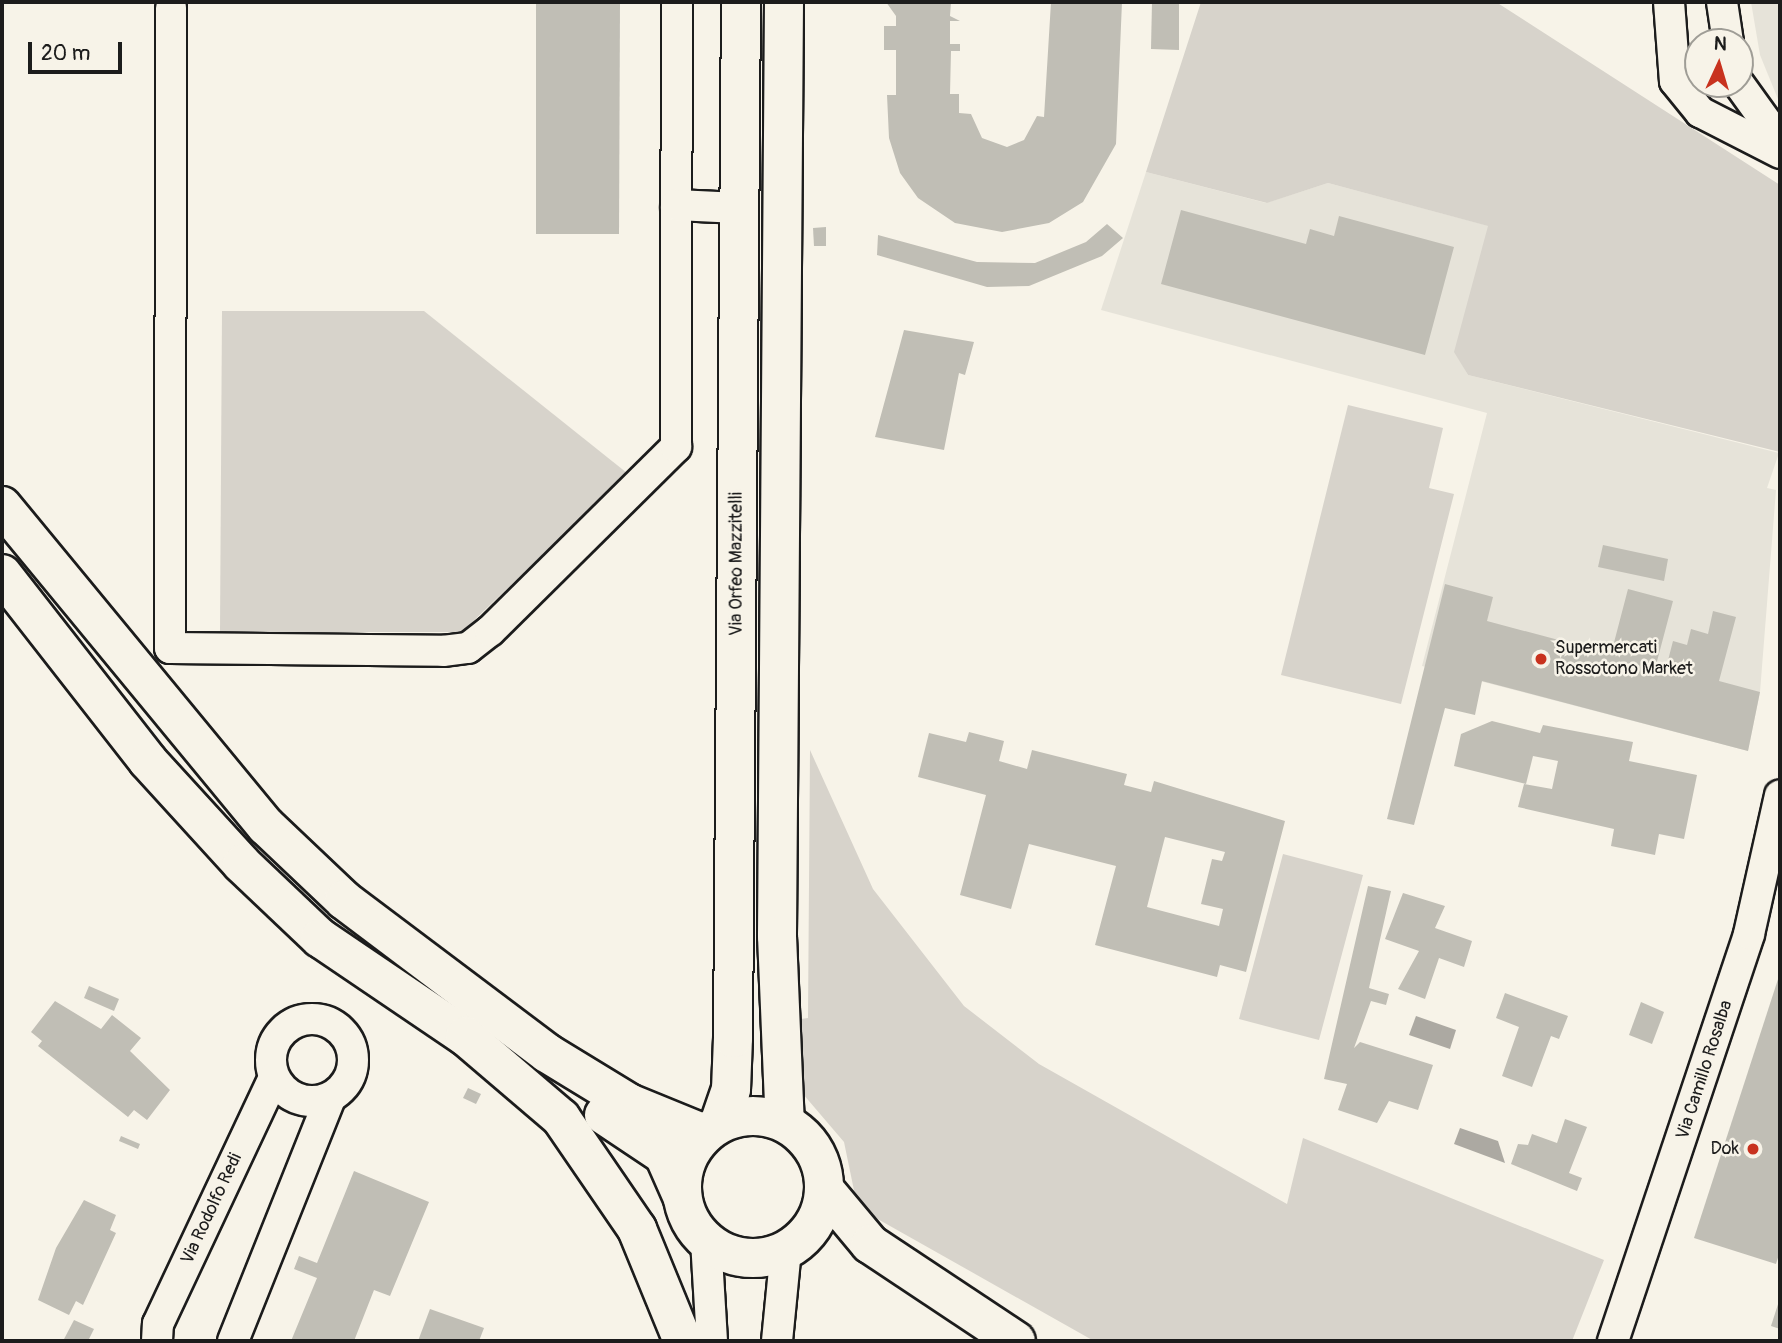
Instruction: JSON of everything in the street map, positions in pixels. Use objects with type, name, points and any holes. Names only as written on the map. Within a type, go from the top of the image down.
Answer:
[{"type":"main road","name":"Via Orfeo Mazzitelli","points":[[712,1129],[731,1090],[733,1038],[741,2]]},
{"type":"main road","points":[[784,2],[777,936],[785,1123]]},
{"type":"main road","points":[[2,506],[266,826],[344,900],[547,1054],[629,1103],[712,1129]]},
{"type":"main road","points":[[2,575],[148,761],[242,864],[320,939],[465,1036],[647,1142],[664,1156],[706,1240],[736,1256],[833,1237],[870,1244]]},
{"type":"main road","points":[[465,1036],[561,1118],[607,1181],[637,1229],[683,1341]]},
{"type":"main road","points":[[682,1196],[686,1162],[712,1129],[752,1116],[785,1123],[818,1158],[824,1189],[813,1225],[793,1245]]},
{"type":"main road","points":[[824,1189],[870,1244],[1011,1341]]},
{"type":"street","points":[[171,8],[170,648],[443,650],[468,648],[490,631],[676,447],[677,2]]},
{"type":"street","points":[[1669,2],[1675,81],[1700,112],[1780,153]]},
{"type":"street","points":[[1722,2],[1726,28]]},
{"type":"street","points":[[1749,98],[1780,141]]},
{"type":"street","points":[[676,205],[739,208]]},
{"type":"street","name":"Via Camillo Rosalba","points":[[1613,1341],[1749,934],[1780,797]]},
{"type":"street","name":"Via Rodolfo Redi","points":[[157,1341],[158,1324],[274,1078],[272,1051],[286,1028],[326,1021],[353,1051],[350,1078],[330,1098],[233,1341]]},
{"type":"street","points":[[274,1078],[305,1101],[330,1098]]},
{"type":"street","points":[[706,1240],[712,1341]]},
{"type":"street","points":[[777,1341],[793,1245]]},
{"type":"shaded area","points":[[1201,2],[1496,2],[1780,185],[1780,452],[1468,375],[1454,352],[1488,226],[1328,183],[1267,203],[1146,172]]},
{"type":"shaded area","points":[[1751,2],[1780,2],[1780,104],[1760,55]]},
{"type":"shaded area","points":[[1146,172],[1266,203],[1328,183],[1489,226],[1455,352],[1468,375],[1779,453],[1767,488],[1776,490],[1760,692],[1748,751],[1422,666],[1487,413],[1101,310]]},
{"type":"shaded area","points":[[222,311],[424,311],[627,473],[462,632],[220,632]]},
{"type":"shaded area","points":[[1348,405],[1443,428],[1429,488],[1454,494],[1401,704],[1281,675]]},
{"type":"shaded area","points":[[810,750],[873,889],[964,1006],[1039,1064],[1287,1204],[1303,1138],[1604,1260],[1572,1341],[1094,1341],[867,1213],[856,1200],[844,1142],[803,1094],[800,1074],[801,1019],[808,1018]]},
{"type":"shaded area","points":[[1283,854],[1363,875],[1319,1040],[1239,1019]]},
{"type":"shaded area","points":[[1416,1016],[1456,1030],[1450,1049],[1409,1035]]},
{"type":"shaded area","points":[[1460,1128],[1498,1141],[1505,1163],[1454,1144]]},
{"type":"building","points":[[536,2],[620,2],[619,234],[536,234]]},
{"type":"building","points":[[886,2],[951,2],[950,16],[960,21],[950,21],[950,44],[960,44],[960,51],[951,51],[950,94],[959,94],[959,113],[971,114],[982,138],[1007,147],[1024,140],[1037,116],[1044,117],[1051,2],[1122,2],[1116,144],[1083,202],[1049,223],[1002,232],[955,223],[918,198],[900,173],[889,138],[887,95],[896,95],[896,50],[884,50],[884,26],[896,26],[896,16]]},
{"type":"building","points":[[1152,2],[1179,2],[1179,50],[1151,49]]},
{"type":"building","points":[[1181,210],[1306,244],[1310,229],[1334,236],[1339,216],[1454,247],[1425,355],[1161,284]]},
{"type":"building","points":[[1107,224],[1123,238],[1102,256],[1029,286],[987,287],[877,255],[878,235],[977,262],[1035,263],[1086,242]]},
{"type":"building","points":[[826,227],[826,246],[814,246],[813,228]]},
{"type":"building","points":[[904,330],[974,342],[965,375],[959,373],[944,450],[875,437]]},
{"type":"building","points":[[1603,545],[1668,559],[1664,581],[1598,567]]},
{"type":"building","name":"Supermercati Rossotono Market","points":[[1445,584],[1493,597],[1487,621],[1611,654],[1628,589],[1673,601],[1656,665],[1666,668],[1673,641],[1687,645],[1691,629],[1708,634],[1713,611],[1736,617],[1719,681],[1760,692],[1748,751],[1482,681],[1475,715],[1445,708],[1414,825],[1387,819]]},
{"type":"building","points":[[1492,721],[1540,733],[1543,725],[1633,742],[1629,761],[1697,775],[1684,839],[1659,834],[1655,855],[1611,846],[1614,829],[1518,807],[1524,784],[1552,789],[1558,761],[1533,756],[1526,784],[1454,766],[1461,734]]},
{"type":"building","points":[[969,732],[1004,741],[999,761],[1027,769],[1032,750],[1127,774],[1124,785],[1151,792],[1154,781],[1285,821],[1246,972],[1220,965],[1217,977],[1095,945],[1116,866],[1029,844],[1011,909],[960,895],[986,795],[918,777],[929,733],[966,742]],"holes":[[[1165,837],[1225,852],[1222,861],[1212,859],[1201,904],[1223,909],[1219,926],[1147,907]]]},
{"type":"building","points":[[1368,886],[1391,891],[1369,988],[1389,994],[1386,1005],[1371,1001],[1354,1048],[1360,1042],[1433,1065],[1418,1110],[1389,1101],[1377,1123],[1338,1110],[1347,1084],[1324,1079]]},
{"type":"building","points":[[1403,893],[1445,906],[1435,928],[1472,941],[1464,967],[1439,958],[1425,999],[1398,989],[1419,951],[1385,939]]},
{"type":"building","points":[[1780,973],[1780,1251],[1776,1264],[1694,1238]]},
{"type":"building","points":[[89,986],[119,999],[114,1011],[84,998]]},
{"type":"building","points":[[1505,993],[1568,1016],[1559,1039],[1551,1036],[1532,1087],[1502,1076],[1519,1027],[1496,1018]]},
{"type":"building","points":[[55,1001],[101,1029],[112,1015],[141,1038],[130,1051],[170,1090],[147,1120],[134,1110],[128,1117],[38,1046],[42,1041],[31,1032]]},
{"type":"building","points":[[1641,1002],[1664,1012],[1652,1044],[1629,1035]]},
{"type":"building","points":[[468,1088],[481,1094],[476,1104],[463,1098]]},
{"type":"building","points":[[1565,1119],[1587,1127],[1569,1173],[1582,1178],[1577,1191],[1511,1164],[1518,1144],[1528,1145],[1532,1134],[1557,1143]]},
{"type":"building","points":[[121,1136],[140,1144],[138,1149],[119,1141]]},
{"type":"building","points":[[354,1171],[429,1202],[390,1296],[374,1290],[354,1341],[291,1341],[317,1278],[294,1269],[299,1256],[317,1263]]},
{"type":"building","points":[[84,1200],[116,1215],[110,1230],[116,1233],[83,1305],[76,1301],[69,1315],[38,1300],[56,1248]]},
{"type":"building","points":[[1780,1298],[1780,1329],[1771,1326]]},
{"type":"building","points":[[430,1309],[484,1328],[479,1341],[418,1341]]},
{"type":"building","points":[[74,1320],[94,1329],[88,1341],[63,1341]]},
{"type":"place","name":"Supermercati Rossotono Market","points":[[1541,659]]},
{"type":"place","name":"Dok","points":[[1753,1149]]}]
